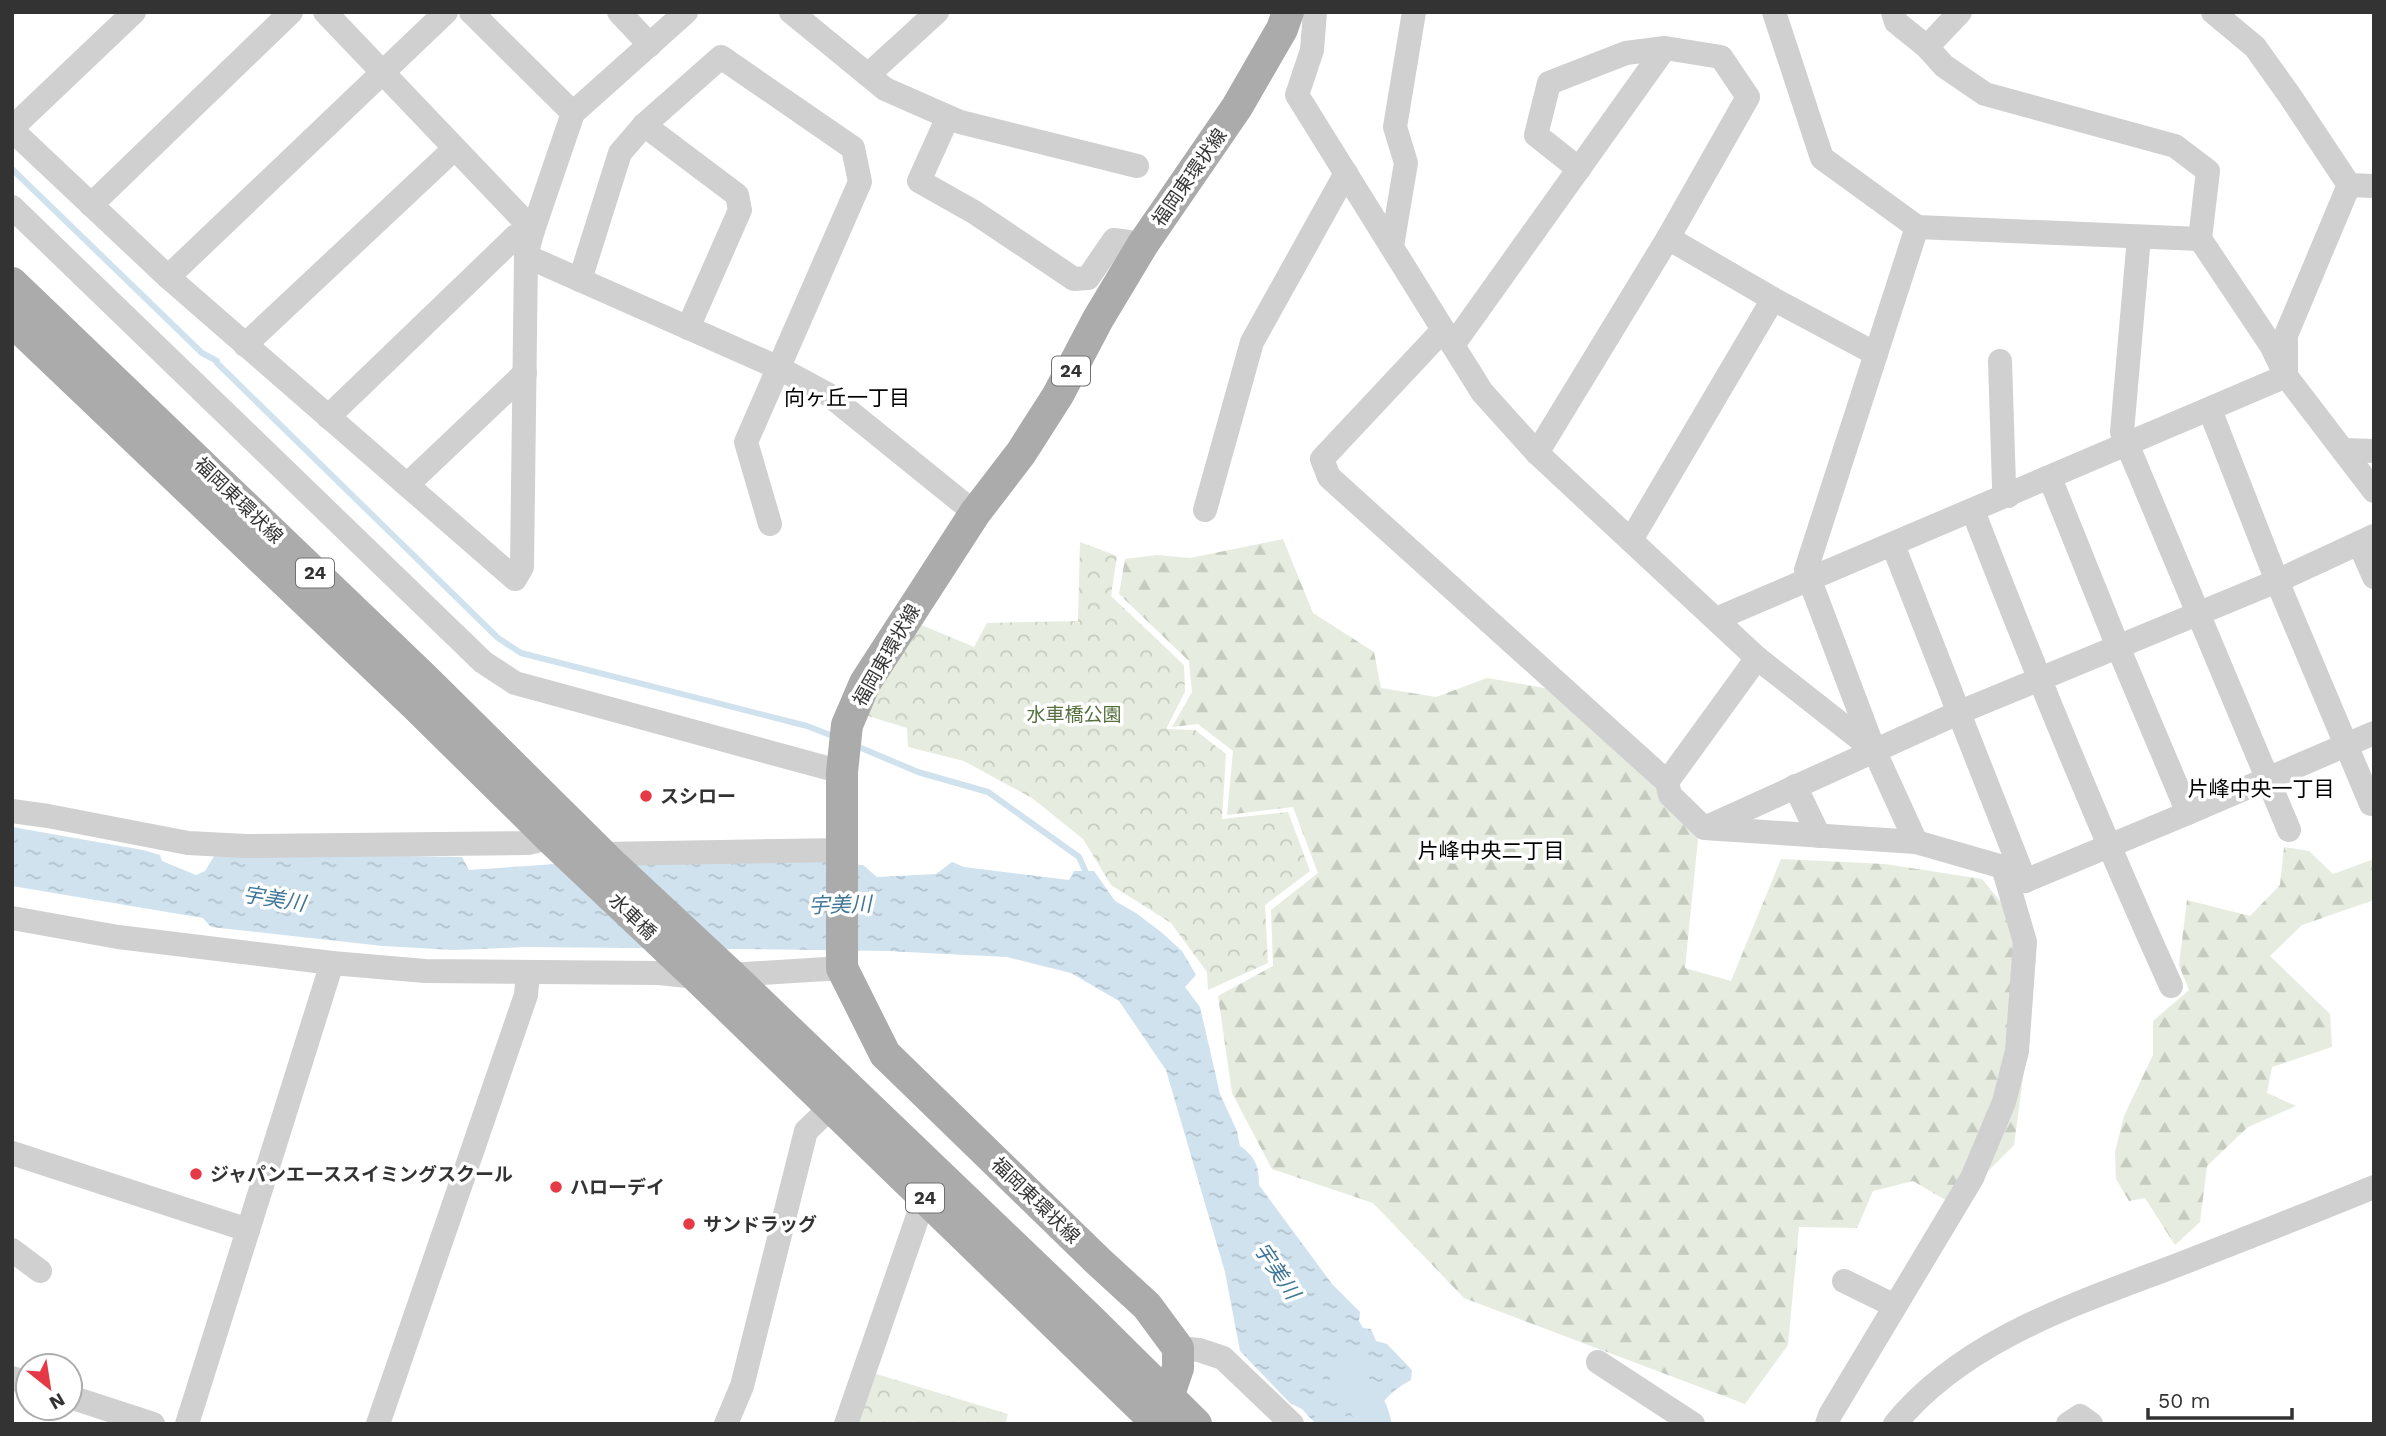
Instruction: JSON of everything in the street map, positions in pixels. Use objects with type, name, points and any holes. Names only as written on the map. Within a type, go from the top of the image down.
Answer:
[{"type":"main road","name":"福岡東環状線","points":[[1178,1348],[1147,1306],[885,1054],[842,961],[843,767],[847,725],[865,683],[975,513],[1021,453],[1058,395],[1098,319],[1143,244],[1237,107],[1282,29],[1288,12]]},
{"type":"main road","name":"福岡東環状線","points":[[12,283],[424,678],[597,860]]},
{"type":"main road","name":"福岡東環状線","points":[[12,321],[416,706],[550,838],[597,860]]},
{"type":"main road","name":"水車橋","points":[[597,860],[710,973]]},
{"type":"main road","name":"24","points":[[710,973],[831,1107],[929,1202],[1164,1415],[1196,1424]]},
{"type":"main road","name":"24","points":[[710,973],[1092,1321],[1164,1415]]},
{"type":"main road","points":[[1164,1415],[1178,1368],[1178,1348]]},
{"type":"street","points":[[134,12],[12,129],[168,277],[516,579],[522,567],[526,256],[533,230],[573,113],[686,12]]},
{"type":"street","points":[[91,205],[291,12]]},
{"type":"street","points":[[326,12],[533,230]]},
{"type":"street","points":[[168,277],[446,12]]},
{"type":"street","points":[[471,12],[573,113]]},
{"type":"street","points":[[619,12],[650,45]]},
{"type":"street","points":[[791,12],[885,89],[960,122],[1137,166]]},
{"type":"street","points":[[868,75],[937,12]]},
{"type":"street","points":[[1315,12],[1312,50],[1297,95],[1482,391],[1537,453],[1757,658],[1874,750]]},
{"type":"street","points":[[1392,246],[1406,163],[1395,127],[1414,12]]},
{"type":"street","points":[[1774,12],[1822,158],[1917,227],[2200,239]]},
{"type":"street","points":[[1893,12],[1896,22],[1944,65],[1985,94],[2175,146],[2208,171],[2200,239],[2271,345],[2286,376],[2374,491]]},
{"type":"street","points":[[1927,47],[1960,12]]},
{"type":"street","points":[[2213,12],[2255,47],[2349,186]]},
{"type":"street","points":[[1665,48],[1579,170],[1448,337],[1322,459],[1329,477],[1667,782],[1670,795],[1704,828],[1916,842],[2003,867],[2025,881]]},
{"type":"street","points":[[1537,453],[1668,238],[1748,97],[1721,57],[1665,48],[1626,53],[1549,83],[1536,135],[1579,170]]},
{"type":"street","points":[[580,280],[620,153],[644,125],[721,57],[853,148],[860,182],[746,442],[770,524]]},
{"type":"street","points":[[948,117],[919,181],[974,212],[1074,279],[1088,278],[1114,240],[1143,244]]},
{"type":"street","points":[[644,125],[737,195],[740,210],[688,328]]},
{"type":"street","points":[[245,345],[454,149]]},
{"type":"street","points":[[1205,510],[1252,342],[1346,173]]},
{"type":"street","points":[[2349,186],[2374,186]]},
{"type":"street","points":[[2286,376],[2286,335],[2349,186]]},
{"type":"street","points":[[12,207],[483,662],[515,683],[843,767]]},
{"type":"street","points":[[1916,842],[1874,750],[1807,570],[1917,227]]},
{"type":"street","points":[[328,417],[516,236],[533,230]]},
{"type":"street","points":[[2139,237],[2122,432],[2289,830]]},
{"type":"street","points":[[1668,238],[1773,299],[1876,354]]},
{"type":"street","points":[[526,256],[779,368],[829,395],[975,513]]},
{"type":"street","points":[[1631,540],[1773,299]]},
{"type":"street","points":[[2000,361],[2004,486],[2008,496]]},
{"type":"street","points":[[407,485],[525,373]]},
{"type":"street","points":[[1716,618],[1811,580],[2286,376]]},
{"type":"street","points":[[2210,410],[2277,581],[2371,804]]},
{"type":"street","points":[[2343,450],[2374,451]]},
{"type":"street","points":[[2050,478],[2188,814]]},
{"type":"street","points":[[1973,511],[2108,847],[2171,986]]},
{"type":"street","points":[[1704,828],[1960,712],[2277,581],[2367,540],[2374,577]]},
{"type":"street","points":[[1893,545],[2025,881]]},
{"type":"street","points":[[1667,782],[1757,658]]},
{"type":"street","points":[[2025,881],[2374,733]]},
{"type":"street","points":[[1795,786],[1819,836]]},
{"type":"street","points":[[12,811],[188,843],[528,843],[550,838]]},
{"type":"street","points":[[597,860],[843,855]]},
{"type":"street","points":[[1827,1424],[1972,1178],[2004,1102],[2017,1051],[2025,942],[2003,867]]},
{"type":"street","points":[[12,918],[118,937],[332,963],[425,971],[710,973],[842,961]]},
{"type":"street","points":[[187,1424],[332,963]]},
{"type":"street","points":[[378,1424],[526,995],[528,972]]},
{"type":"street","points":[[726,1424],[745,1376],[806,1131],[831,1107]]},
{"type":"street","points":[[12,1153],[248,1230]]},
{"type":"street","points":[[1895,1424],[1909,1406],[1962,1363],[2055,1312],[2374,1187]]},
{"type":"street","points":[[846,1424],[919,1213],[929,1202]]},
{"type":"street","points":[[12,1250],[40,1271]]},
{"type":"street","points":[[1844,1281],[1895,1306]]},
{"type":"street","points":[[1178,1348],[1199,1350],[1223,1358],[1292,1424]]},
{"type":"street","points":[[1598,1362],[1693,1424]]},
{"type":"street","points":[[84,1401],[153,1424]]},
{"type":"street","points":[[2068,1424],[2080,1416],[2091,1424]]},
{"type":"green space","points":[[1283,539],[1313,613],[1374,652],[1381,688],[1436,697],[1487,678],[1550,689],[1699,829],[1685,968],[1731,981],[1781,859],[1885,864],[1982,879],[2033,941],[2029,1033],[2014,1145],[1954,1205],[1913,1181],[1873,1191],[1857,1228],[1799,1227],[1788,1345],[1745,1404],[1464,1298],[1373,1203],[1272,1169],[1232,1093],[1218,996],[1273,966],[1271,910],[1318,873],[1293,807],[1227,815],[1233,751],[1198,724],[1172,727],[1192,692],[1189,661],[1119,594],[1125,559],[1157,555],[1190,558]]},
{"type":"green space","name":"水車橋公園","points":[[1080,542],[1117,556],[1111,596],[1184,665],[1185,692],[1166,729],[1195,730],[1226,754],[1222,819],[1288,812],[1310,871],[1265,905],[1268,963],[1208,990],[1207,972],[1171,923],[1111,885],[1083,839],[1032,798],[964,761],[908,747],[907,728],[868,716],[878,681],[912,621],[974,647],[987,623],[1078,621]]},
{"type":"green space","points":[[2284,847],[2309,851],[2333,874],[2374,859],[2374,900],[2302,925],[2270,956],[2330,1014],[2332,1047],[2272,1067],[2267,1093],[2296,1106],[2248,1127],[2207,1166],[2200,1222],[2175,1245],[2145,1198],[2129,1201],[2116,1179],[2115,1152],[2124,1116],[2153,1055],[2153,1021],[2189,990],[2179,965],[2187,900],[2250,916],[2280,885]]},
{"type":"green space","points":[[870,1372],[1008,1414],[1005,1424],[853,1424]]},
{"type":"water","points":[[12,827],[143,850],[160,855],[162,861],[196,875],[205,871],[216,853],[462,857],[469,870],[645,858],[863,865],[877,877],[936,874],[952,862],[964,867],[1069,880],[1074,871],[1094,871],[1115,901],[1136,913],[1182,951],[1196,975],[1185,987],[1200,1007],[1220,1094],[1237,1131],[1240,1146],[1256,1163],[1259,1185],[1332,1284],[1360,1312],[1359,1321],[1363,1328],[1371,1329],[1376,1341],[1387,1344],[1412,1370],[1411,1380],[1390,1395],[1366,1424],[1316,1424],[1302,1409],[1290,1403],[1240,1351],[1225,1272],[1166,1070],[1119,1001],[1071,973],[1007,957],[887,951],[737,949],[525,947],[454,950],[383,946],[211,927],[203,918],[12,886]]},
{"type":"waterway","points":[[12,169],[202,353],[217,361],[498,638],[521,653],[807,726],[838,738]]},
{"type":"waterway","points":[[854,745],[918,772],[988,792],[1079,857],[1088,877]]},
{"type":"waterway","name":"宇美川","points":[[1347,1376],[1370,1411],[1374,1424]]},
{"type":"place","name":"スシロー","points":[[646,796]]},
{"type":"place","name":"ジャパンエーススイミングスクール","points":[[196,1174]]},
{"type":"place","name":"ハローデイ","points":[[556,1187]]},
{"type":"place","name":"サンドラッグ","points":[[689,1224]]},
{"type":"district","name":"向ヶ丘一丁目","points":[[847,398]]},
{"type":"district","name":"片峰中央一丁目","points":[[2261,789]]},
{"type":"district","name":"片峰中央二丁目","points":[[1491,851]]}]
